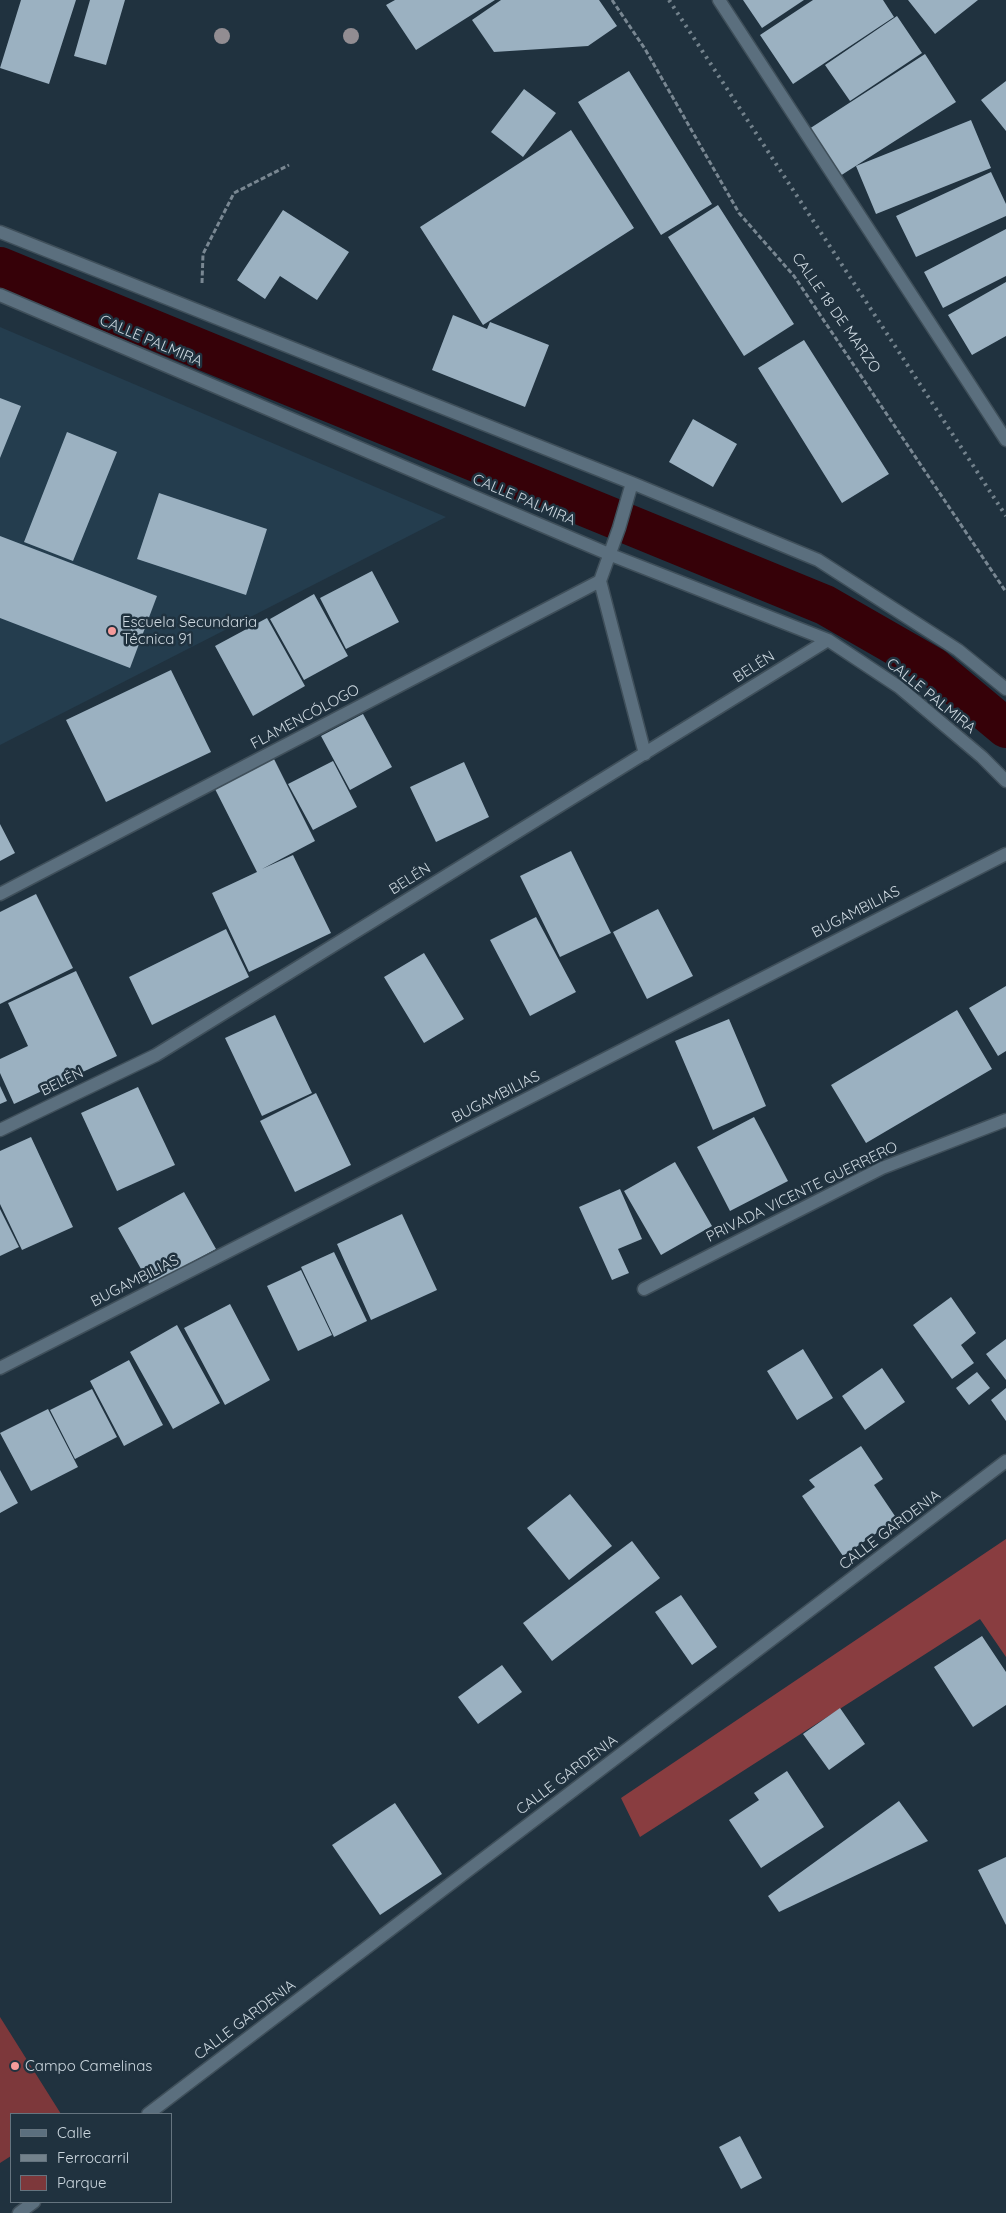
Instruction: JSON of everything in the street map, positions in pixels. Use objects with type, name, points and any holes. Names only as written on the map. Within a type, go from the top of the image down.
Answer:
[{"type":"street","points":[[719,0],[1006,440]]},
{"type":"street","points":[[0,232],[632,483],[818,560],[958,650],[1006,689]]},
{"type":"street","name":"CALLE PALMIRA","points":[[0,295],[611,555],[828,640],[898,687],[982,757],[1006,781]]},
{"type":"street","points":[[632,483],[611,555],[600,581],[644,754]]},
{"type":"street","name":"FLAMENCÓLOGO","points":[[0,894],[600,581]]},
{"type":"street","name":"BELÉN","points":[[0,1130],[156,1055],[828,640]]},
{"type":"street","name":"BUGAMBILIAS","points":[[0,1368],[1006,854]]},
{"type":"street","name":"PRIVADA VICENTE GUERRERO","points":[[644,1289],[882,1168],[1006,1120]]},
{"type":"street","name":"CALLE GARDENIA","points":[[149,2113],[1006,1462]]},
{"type":"street","points":[[19,2213],[33,2203]]},
{"type":"path","name":"CALLE 18 DE MARZO","points":[[612,0],[644,49],[740,213],[794,276],[1006,592]]},
{"type":"path","points":[[200,312],[203,254],[234,193],[289,165]]},
{"type":"shaded area","name":"Escuela Secundaria Técnica 91","points":[[0,327],[446,517],[0,745]]},
{"type":"shaded area","points":[[1006,1539],[1006,1657],[980,1619],[640,1837],[621,1798]]},
{"type":"green space","name":"Campo Camelinas","points":[[0,2017],[60,2113],[10,2113],[10,2157],[0,2163]]},
{"type":"building","points":[[21,0],[76,0],[49,84],[0,68]]},
{"type":"building","points":[[90,0],[125,0],[106,65],[74,56]]},
{"type":"building","points":[[395,0],[495,0],[416,50],[386,5]]},
{"type":"building","points":[[501,0],[599,0],[617,26],[588,46],[494,52],[472,20]]},
{"type":"building","points":[[743,0],[804,0],[762,28]]},
{"type":"building","points":[[813,0],[883,0],[894,17],[793,84],[760,35]]},
{"type":"building","points":[[908,0],[978,0],[935,34]]},
{"type":"building","points":[[897,16],[922,53],[850,101],[825,65]]},
{"type":"building","points":[[925,54],[956,102],[840,176],[809,129]]},
{"type":"building","points":[[629,71],[712,204],[661,235],[578,102]]},
{"type":"building","points":[[1006,81],[1006,131],[981,100]]},
{"type":"building","points":[[524,89],[556,113],[523,157],[491,132]]},
{"type":"building","points":[[971,120],[991,168],[876,214],[856,166]]},
{"type":"building","points":[[571,130],[634,228],[483,325],[420,227]]},
{"type":"building","points":[[991,172],[1006,204],[1006,216],[916,257],[896,216]]},
{"type":"building","points":[[718,205],[794,324],[744,356],[668,237]]},
{"type":"building","points":[[283,210],[349,252],[317,300],[280,276],[265,299],[237,280]]},
{"type":"building","points":[[1006,229],[1006,276],[943,308],[924,272]]},
{"type":"building","points":[[1006,282],[1006,336],[972,355],[948,315]]},
{"type":"building","points":[[453,315],[487,329],[490,322],[549,345],[525,407],[432,370]]},
{"type":"building","points":[[804,340],[889,474],[842,503],[758,368]]},
{"type":"building","points":[[0,398],[21,406],[0,458]]},
{"type":"building","points":[[693,419],[737,444],[713,487],[669,462]]},
{"type":"building","points":[[67,432],[117,452],[73,561],[24,542]]},
{"type":"building","points":[[159,493],[267,529],[246,595],[137,559]]},
{"type":"building","points":[[0,536],[157,596],[130,668],[0,618]]},
{"type":"building","points":[[372,571],[399,622],[346,649],[320,598]]},
{"type":"building","points":[[314,594],[348,656],[304,680],[270,619]]},
{"type":"building","points":[[267,618],[305,686],[253,716],[215,646]]},
{"type":"building","points":[[171,670],[211,752],[106,802],[66,720]]},
{"type":"building","points":[[363,714],[392,767],[350,790],[321,736]]},
{"type":"building","points":[[273,757],[315,841],[262,869],[293,855],[331,933],[249,972],[212,893],[257,872],[214,787]]},
{"type":"building","points":[[333,761],[357,807],[313,830],[288,784]]},
{"type":"building","points":[[464,762],[489,817],[436,842],[410,787]]},
{"type":"building","points":[[0,824],[15,853],[0,861]]},
{"type":"building","points":[[571,851],[611,933],[560,957],[520,876]]},
{"type":"building","points":[[36,894],[73,968],[0,1004],[0,912]]},
{"type":"building","points":[[658,909],[693,976],[647,999],[613,932]]},
{"type":"building","points":[[536,917],[576,992],[530,1016],[490,940]]},
{"type":"building","points":[[226,929],[249,977],[152,1025],[129,977]]},
{"type":"building","points":[[424,953],[464,1019],[424,1043],[384,977]]},
{"type":"building","points":[[76,971],[117,1056],[14,1104],[0,1073],[0,1059],[28,1046],[8,1003]]},
{"type":"building","points":[[1006,986],[1006,1051],[998,1056],[969,1008]]},
{"type":"building","points":[[957,1010],[992,1069],[866,1143],[831,1085]]},
{"type":"building","points":[[275,1015],[312,1093],[262,1116],[225,1038]]},
{"type":"building","points":[[729,1019],[766,1106],[713,1130],[675,1041]]},
{"type":"building","points":[[0,1086],[7,1101],[0,1104]]},
{"type":"building","points":[[138,1087],[175,1165],[117,1191],[81,1113]]},
{"type":"building","points":[[316,1093],[351,1165],[295,1192],[260,1121]]},
{"type":"building","points":[[754,1117],[788,1181],[730,1211],[697,1147]]},
{"type":"building","points":[[31,1137],[73,1227],[22,1250],[0,1204],[0,1151]]},
{"type":"building","points":[[675,1162],[712,1226],[661,1255],[624,1191]]},
{"type":"building","points":[[620,1189],[642,1239],[618,1249],[629,1273],[612,1280],[579,1207]]},
{"type":"building","points":[[184,1192],[216,1249],[150,1285],[118,1228]]},
{"type":"building","points":[[0,1209],[19,1247],[0,1256]]},
{"type":"building","points":[[402,1214],[437,1290],[371,1320],[337,1244]]},
{"type":"building","points":[[334,1252],[367,1321],[334,1337],[301,1267]]},
{"type":"building","points":[[301,1270],[332,1335],[298,1351],[267,1286]]},
{"type":"building","points":[[951,1297],[976,1333],[961,1345],[974,1363],[952,1379],[913,1325]]},
{"type":"building","points":[[230,1304],[270,1380],[225,1405],[184,1328]]},
{"type":"building","points":[[177,1325],[220,1403],[173,1429],[130,1352]]},
{"type":"building","points":[[1006,1339],[1006,1380],[986,1354]]},
{"type":"building","points":[[803,1349],[833,1398],[797,1420],[767,1371]]},
{"type":"building","points":[[129,1360],[163,1425],[124,1446],[90,1381]]},
{"type":"building","points":[[882,1368],[905,1402],[865,1430],[842,1396]]},
{"type":"building","points":[[977,1372],[990,1388],[969,1405],[956,1388]]},
{"type":"building","points":[[1006,1388],[1006,1421],[991,1400]]},
{"type":"building","points":[[92,1389],[117,1437],[75,1459],[50,1410]]},
{"type":"building","points":[[48,1409],[78,1467],[31,1491],[0,1433]]},
{"type":"building","points":[[861,1446],[883,1479],[874,1485],[897,1519],[843,1556],[802,1496],[815,1487],[809,1480]]},
{"type":"building","points":[[0,1470],[18,1503],[0,1513]]},
{"type":"building","points":[[570,1494],[612,1546],[569,1580],[527,1528]]},
{"type":"building","points":[[632,1541],[660,1578],[552,1661],[523,1623]]},
{"type":"building","points":[[681,1595],[717,1647],[692,1665],[655,1612]]},
{"type":"building","points":[[982,1636],[1006,1672],[1006,1705],[973,1727],[934,1667]]},
{"type":"building","points":[[502,1665],[522,1692],[478,1724],[458,1697]]},
{"type":"building","points":[[840,1708],[865,1744],[829,1770],[803,1734]]},
{"type":"building","points":[[787,1771],[824,1827],[761,1868],[729,1820],[759,1800],[754,1793]]},
{"type":"building","points":[[899,1801],[928,1841],[779,1912],[768,1896]]},
{"type":"building","points":[[395,1803],[442,1874],[380,1915],[332,1845]]},
{"type":"building","points":[[1006,1857],[1006,1925],[978,1870]]},
{"type":"building","points":[[740,2136],[762,2178],[741,2189],[719,2147]]},
{"type":"waterway","points":[[0,267],[825,605],[933,667],[1006,728]]},
{"type":"railway","points":[[669,0],[1006,516]]},
{"type":"place","name":"Escuela Secundaria Técnica 91","points":[[112,631]]},
{"type":"place","name":"Campo Camelinas","points":[[15,2066]]}]
